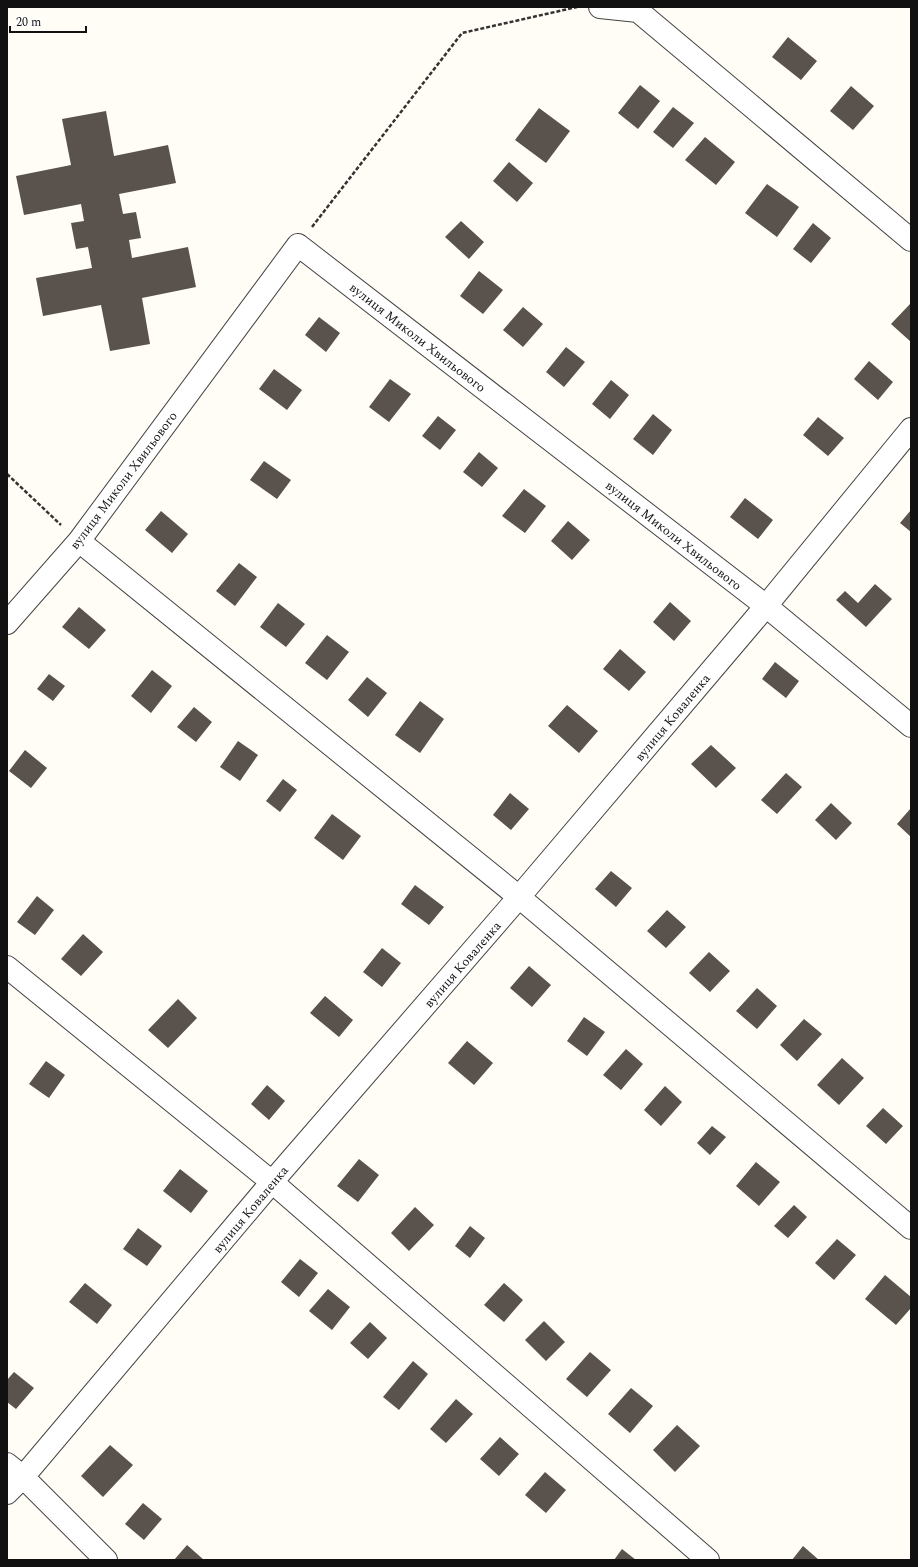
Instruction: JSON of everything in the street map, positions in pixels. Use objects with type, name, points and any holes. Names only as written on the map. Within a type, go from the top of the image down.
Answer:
[{"type":"street","points":[[600,7],[638,11],[911,240]]},
{"type":"street","name":"вулиця Миколи Хвильового","points":[[7,623],[79,541],[298,245],[766,606],[911,726]]},
{"type":"street","name":"вулиця Коваленка","points":[[7,1493],[15,1470],[272,1182],[520,897],[766,606],[911,429]]},
{"type":"street","points":[[79,541],[520,897],[911,1228]]},
{"type":"street","points":[[7,967],[272,1182],[708,1560]]},
{"type":"street","points":[[15,1470],[106,1560]]},
{"type":"path","points":[[298,245],[462,33],[577,7]]},
{"type":"path","points":[[7,474],[79,541]]},
{"type":"building","points":[[788,37],[817,61],[801,80],[772,57]]},
{"type":"building","points":[[640,85],[660,101],[638,129],[618,113]]},
{"type":"building","points":[[851,86],[874,106],[853,130],[830,111]]},
{"type":"building","points":[[673,107],[694,123],[673,148],[653,132]]},
{"type":"building","points":[[539,108],[570,131],[546,163],[515,140]]},
{"type":"building","points":[[106,111],[114,156],[168,145],[176,183],[119,194],[123,214],[136,212],[141,238],[129,240],[132,258],[188,247],[196,287],[142,298],[150,344],[110,351],[101,305],[43,316],[36,278],[92,268],[88,247],[76,249],[71,223],[84,221],[81,204],[24,215],[16,176],[71,165],[62,119]]},
{"type":"building","points":[[705,137],[735,162],[716,185],[685,160]]},
{"type":"building","points":[[509,162],[533,183],[517,202],[493,181]]},
{"type":"building","points":[[767,184],[799,207],[777,237],[745,213]]},
{"type":"building","points":[[461,221],[484,242],[469,259],[445,237]]},
{"type":"building","points":[[813,223],[831,238],[811,263],[793,249]]},
{"type":"building","points":[[479,271],[503,290],[483,314],[460,296]]},
{"type":"building","points":[[910,304],[911,305],[911,342],[891,324]]},
{"type":"building","points":[[523,307],[543,324],[523,347],[503,330]]},
{"type":"building","points":[[319,317],[340,333],[326,352],[305,335]]},
{"type":"building","points":[[566,347],[585,362],[564,387],[546,372]]},
{"type":"building","points":[[869,361],[893,382],[878,400],[854,379]]},
{"type":"building","points":[[274,369],[302,390],[287,410],[259,389]]},
{"type":"building","points":[[390,379],[411,394],[389,422],[369,407]]},
{"type":"building","points":[[611,380],[629,395],[610,419],[592,404]]},
{"type":"building","points":[[653,414],[672,430],[653,455],[633,439]]},
{"type":"building","points":[[438,416],[456,430],[440,450],[422,436]]},
{"type":"building","points":[[818,417],[844,438],[828,456],[803,435]]},
{"type":"building","points":[[479,452],[498,468],[482,487],[463,472]]},
{"type":"building","points":[[264,461],[291,480],[277,499],[250,480]]},
{"type":"building","points":[[524,489],[546,506],[525,533],[502,516]]},
{"type":"building","points":[[745,498],[773,520],[758,539],[730,517]]},
{"type":"building","points":[[911,510],[911,532],[900,523]]},
{"type":"building","points":[[161,511],[188,534],[172,553],[145,530]]},
{"type":"building","points":[[568,521],[590,540],[572,560],[551,541]]},
{"type":"building","points":[[239,563],[257,577],[235,606],[216,591]]},
{"type":"building","points":[[875,584],[892,599],[866,627],[836,600],[845,591],[858,603]]},
{"type":"building","points":[[670,602],[691,621],[674,641],[653,622]]},
{"type":"building","points":[[278,603],[305,624],[286,647],[260,627]]},
{"type":"building","points":[[79,607],[106,630],[89,649],[62,627]]},
{"type":"building","points":[[327,635],[349,652],[327,680],[305,663]]},
{"type":"building","points":[[620,649],[646,672],[629,691],[603,669]]},
{"type":"building","points":[[775,662],[799,681],[786,698],[762,679]]},
{"type":"building","points":[[152,670],[172,686],[151,713],[131,696]]},
{"type":"building","points":[[49,674],[65,686],[53,701],[37,689]]},
{"type":"building","points":[[367,677],[387,693],[368,717],[348,700]]},
{"type":"building","points":[[420,701],[444,719],[420,753],[395,735]]},
{"type":"building","points":[[567,705],[598,731],[579,753],[548,726]]},
{"type":"building","points":[[194,707],[212,722],[196,742],[177,727]]},
{"type":"building","points":[[238,741],[258,755],[240,781],[220,767]]},
{"type":"building","points":[[711,745],[736,768],[716,788],[691,764]]},
{"type":"building","points":[[25,750],[47,768],[31,788],[9,771]]},
{"type":"building","points":[[786,773],[802,787],[777,814],[761,800]]},
{"type":"building","points":[[283,779],[297,790],[280,812],[266,801]]},
{"type":"building","points":[[510,793],[529,809],[511,830],[493,815]]},
{"type":"building","points":[[831,803],[852,823],[836,840],[815,820]]},
{"type":"building","points":[[911,808],[911,837],[897,824]]},
{"type":"building","points":[[332,814],[361,836],[343,860],[314,838]]},
{"type":"building","points":[[611,871],[632,888],[616,907],[595,889]]},
{"type":"building","points":[[415,885],[444,907],[429,925],[401,904]]},
{"type":"building","points":[[37,896],[54,910],[35,935],[17,922]]},
{"type":"building","points":[[667,910],[686,927],[666,948],[647,931]]},
{"type":"building","points":[[83,934],[103,952],[81,976],[61,959]]},
{"type":"building","points":[[382,948],[401,963],[382,987],[363,972]]},
{"type":"building","points":[[709,952],[730,971],[710,992],[689,973]]},
{"type":"building","points":[[529,966],[551,985],[532,1007],[510,988]]},
{"type":"building","points":[[757,988],[777,1006],[757,1029],[736,1011]]},
{"type":"building","points":[[325,996],[353,1020],[339,1037],[310,1013]]},
{"type":"building","points":[[178,999],[197,1018],[168,1048],[148,1030]]},
{"type":"building","points":[[584,1017],[605,1032],[587,1056],[567,1041]]},
{"type":"building","points":[[804,1019],[822,1034],[797,1061],[780,1045]]},
{"type":"building","points":[[467,1041],[493,1063],[474,1085],[448,1063]]},
{"type":"building","points":[[626,1049],[643,1064],[621,1090],[603,1075]]},
{"type":"building","points":[[842,1058],[864,1078],[839,1105],[817,1085]]},
{"type":"building","points":[[46,1061],[65,1075],[49,1098],[29,1084]]},
{"type":"building","points":[[267,1085],[285,1101],[269,1120],[251,1104]]},
{"type":"building","points":[[665,1086],[682,1102],[661,1126],[644,1110]]},
{"type":"building","points":[[883,1108],[903,1126],[886,1144],[866,1126]]},
{"type":"building","points":[[712,1126],[726,1137],[710,1155],[697,1143]]},
{"type":"building","points":[[359,1159],[379,1175],[358,1202],[337,1186]]},
{"type":"building","points":[[756,1162],[780,1182],[759,1206],[736,1186]]},
{"type":"building","points":[[180,1169],[208,1191],[191,1213],[163,1191]]},
{"type":"building","points":[[794,1205],[807,1217],[788,1238],[774,1226]]},
{"type":"building","points":[[415,1207],[434,1225],[409,1251],[391,1233]]},
{"type":"building","points":[[470,1226],[485,1238],[470,1258],[455,1246]]},
{"type":"building","points":[[138,1228],[162,1246],[147,1266],[123,1249]]},
{"type":"building","points":[[837,1239],[856,1255],[834,1280],[815,1263]]},
{"type":"building","points":[[300,1259],[318,1273],[299,1297],[281,1282]]},
{"type":"building","points":[[885,1275],[911,1297],[911,1308],[896,1325],[865,1299]]},
{"type":"building","points":[[85,1283],[112,1305],[97,1324],[69,1302]]},
{"type":"building","points":[[504,1283],[523,1300],[504,1322],[484,1305]]},
{"type":"building","points":[[328,1289],[350,1307],[332,1330],[309,1311]]},
{"type":"building","points":[[544,1321],[565,1342],[546,1361],[525,1340]]},
{"type":"building","points":[[370,1322],[387,1338],[368,1359],[350,1343]]},
{"type":"building","points":[[590,1352],[611,1370],[587,1397],[566,1379]]},
{"type":"building","points":[[413,1361],[428,1374],[399,1410],[383,1397]]},
{"type":"building","points":[[14,1372],[34,1388],[16,1409],[7,1402],[7,1380]]},
{"type":"building","points":[[631,1388],[653,1406],[630,1433],[608,1414]]},
{"type":"building","points":[[456,1399],[473,1414],[446,1443],[430,1429]]},
{"type":"building","points":[[677,1425],[700,1446],[675,1472],[653,1450]]},
{"type":"building","points":[[500,1437],[519,1454],[499,1476],[480,1459]]},
{"type":"building","points":[[110,1445],[133,1465],[103,1497],[81,1476]]},
{"type":"building","points":[[545,1472],[566,1490],[546,1513],[525,1495]]},
{"type":"building","points":[[143,1503],[162,1519],[144,1540],[125,1524]]},
{"type":"building","points":[[187,1545],[204,1560],[174,1560]]},
{"type":"building","points":[[803,1546],[819,1560],[792,1560]]},
{"type":"building","points":[[622,1549],[636,1560],[614,1560]]}]
